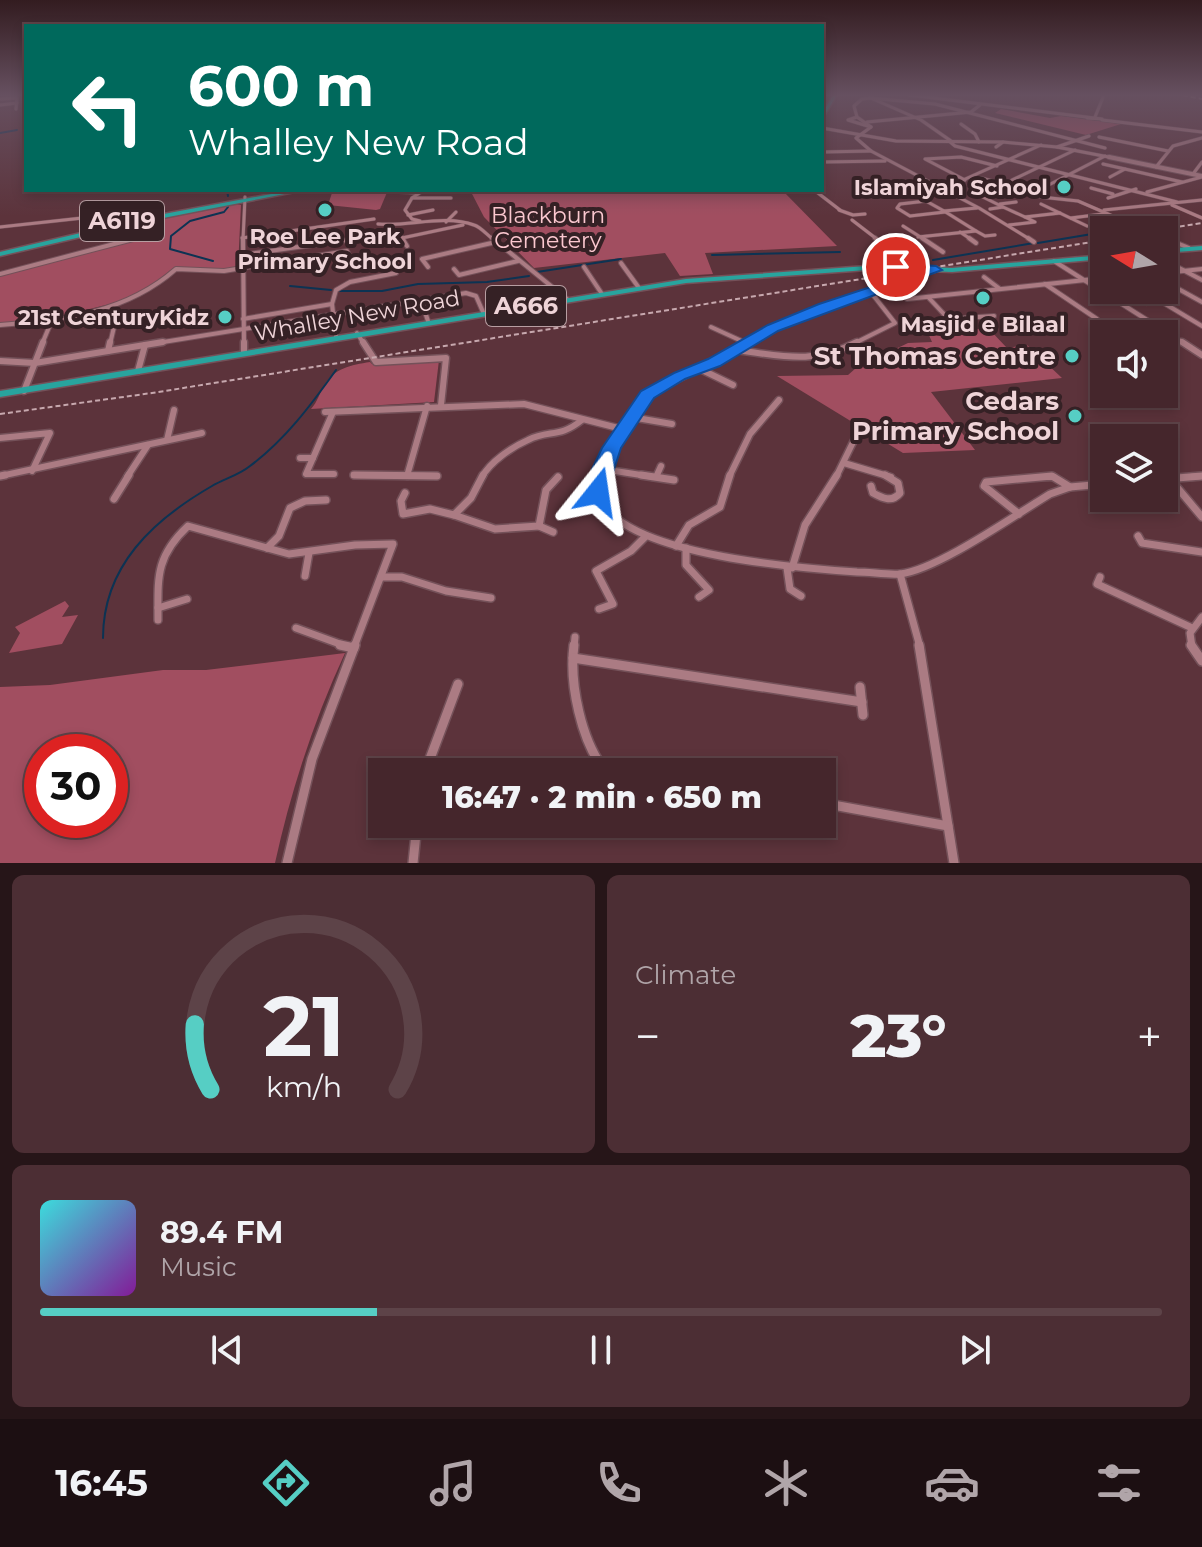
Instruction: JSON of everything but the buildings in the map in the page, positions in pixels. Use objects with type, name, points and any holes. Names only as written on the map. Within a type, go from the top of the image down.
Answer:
[{"type":"highway","name":"A6119","points":[[0,252],[138,217],[276,192]]},
{"type":"highway","name":"A6119","points":[[0,252],[245,198],[288,192]]},
{"type":"highway","points":[[1178,249],[1202,248]]},
{"type":"highway","name":"Whalley New Road","points":[[0,394],[483,312],[733,276],[912,268],[936,270],[1090,258]]},
{"type":"street","points":[[856,135],[1041,145],[1202,177]]},
{"type":"street","points":[[942,135],[955,146],[1136,189],[1177,202]]},
{"type":"street","points":[[976,135],[979,142]]},
{"type":"street","points":[[996,147],[1004,142],[1005,135]]},
{"type":"street","points":[[1052,135],[1105,148]]},
{"type":"street","points":[[859,136],[856,138],[871,151],[979,208],[1034,242]]},
{"type":"street","points":[[1057,147],[1089,136]]},
{"type":"street","points":[[1099,137],[1168,151]]},
{"type":"street","points":[[1156,167],[1173,146],[1202,138]]},
{"type":"street","points":[[943,189],[1041,145]]},
{"type":"street","points":[[1012,180],[1075,150]]},
{"type":"street","points":[[824,152],[871,151]]},
{"type":"street","points":[[1105,156],[1033,193],[1041,197],[1078,201],[1114,216]]},
{"type":"street","points":[[965,180],[925,159],[961,157],[997,166]]},
{"type":"street","points":[[824,162],[888,161]]},
{"type":"street","points":[[1193,174],[1202,162]]},
{"type":"street","points":[[1103,164],[1182,182]]},
{"type":"street","points":[[1110,177],[1125,169]]},
{"type":"street","points":[[1147,192],[1202,177]]},
{"type":"street","points":[[981,178],[1008,185]]},
{"type":"street","points":[[996,182],[971,191],[1042,226]]},
{"type":"street","points":[[1091,188],[1113,194]]},
{"type":"street","points":[[1108,198],[1136,189]]},
{"type":"street","points":[[398,192],[418,193]]},
{"type":"street","points":[[816,192],[839,210],[853,215],[865,214]]},
{"type":"street","points":[[418,193],[405,210],[420,221]]},
{"type":"street","points":[[244,352],[241,268],[245,198]]},
{"type":"street","points":[[412,198],[451,198]]},
{"type":"street","points":[[979,208],[944,212],[910,216],[897,208],[900,204],[926,201],[944,212],[976,231],[985,236],[995,235]]},
{"type":"street","points":[[997,204],[1016,202]]},
{"type":"street","points":[[1101,211],[1202,202]]},
{"type":"street","points":[[1169,203],[1202,218]]},
{"type":"street","points":[[1041,204],[1087,226]]},
{"type":"street","points":[[990,209],[1003,207]]},
{"type":"street","points":[[408,215],[433,210]]},
{"type":"street","points":[[446,222],[456,212]]},
{"type":"street","points":[[0,227],[128,213],[138,215]]},
{"type":"street","points":[[1025,217],[1060,213]]},
{"type":"street","points":[[1071,218],[1107,213]]},
{"type":"street","points":[[0,274],[143,237],[153,231],[153,218]]},
{"type":"street","points":[[852,220],[912,268]]},
{"type":"street","points":[[242,238],[376,222],[406,226],[420,221],[466,223],[475,225],[567,299]]},
{"type":"street","points":[[1009,225],[1035,222]]},
{"type":"street","points":[[407,246],[402,238],[466,223]]},
{"type":"street","points":[[903,226],[943,252]]},
{"type":"street","points":[[918,237],[976,231]]},
{"type":"street","points":[[960,232],[976,243]]},
{"type":"street","points":[[242,255],[378,236]]},
{"type":"street","points":[[428,267],[422,259],[496,242]]},
{"type":"street","points":[[1178,244],[1189,248]]},
{"type":"street","points":[[0,325],[52,320],[139,296],[160,285],[176,269],[208,272],[347,251],[354,267]]},
{"type":"street","points":[[454,269],[459,275],[518,261]]},
{"type":"street","points":[[1054,261],[1202,354]]},
{"type":"street","points":[[621,263],[639,288]]},
{"type":"street","points":[[584,267],[602,294]]},
{"type":"street","points":[[1178,267],[1202,280]]},
{"type":"street","points":[[1178,272],[1202,269]]},
{"type":"street","points":[[936,270],[773,328],[647,395],[622,429],[602,469],[598,492],[603,505],[616,519],[646,536],[676,546],[790,568],[900,574],[930,565],[1070,487],[1090,485]]},
{"type":"street","points":[[336,337],[332,296],[350,282],[396,273]]},
{"type":"street","points":[[984,277],[1000,289]]},
{"type":"street","points":[[907,299],[1090,280]]},
{"type":"street","points":[[1045,284],[1097,319]]},
{"type":"street","points":[[1178,289],[1202,302]]},
{"type":"street","points":[[735,349],[807,359],[842,350],[895,323],[870,291]]},
{"type":"street","points":[[0,361],[35,363],[473,293],[483,312]]},
{"type":"street","points":[[928,297],[956,327]]},
{"type":"street","points":[[421,300],[428,321]]},
{"type":"street","points":[[243,319],[332,304]]},
{"type":"street","points":[[1165,304],[1202,326]]},
{"type":"street","points":[[948,319],[994,316]]},
{"type":"street","points":[[24,391],[52,320]]},
{"type":"street","points":[[108,351],[114,327]]},
{"type":"street","points":[[711,327],[746,343]]},
{"type":"street","points":[[357,333],[376,362],[446,358],[441,405]]},
{"type":"street","points":[[138,371],[145,345]]},
{"type":"street","points":[[698,368],[733,385]]},
{"type":"street","points":[[676,546],[689,525],[720,507],[732,467],[750,434],[779,400]]},
{"type":"street","points":[[325,412],[441,405],[541,406],[622,429]]},
{"type":"street","points":[[407,476],[427,406]]},
{"type":"street","points":[[167,440],[174,410]]},
{"type":"street","points":[[333,412],[306,474],[334,474]]},
{"type":"street","points":[[631,417],[672,424]]},
{"type":"street","points":[[454,515],[471,498],[487,468],[529,439],[567,432],[582,420]]},
{"type":"street","points":[[801,596],[794,595],[788,587],[794,545],[844,463],[859,430]]},
{"type":"street","points":[[0,438],[50,433],[32,471]]},
{"type":"street","points":[[0,476],[202,433]]},
{"type":"street","points":[[114,499],[119,488],[140,465],[148,445]]},
{"type":"street","points":[[300,458],[313,458]]},
{"type":"street","points":[[844,463],[890,476],[897,480],[900,493],[898,497],[885,499],[873,493],[871,486]]},
{"type":"street","points":[[656,477],[661,466]]},
{"type":"street","points":[[602,469],[674,480]]},
{"type":"street","points":[[354,475],[437,476]]},
{"type":"street","points":[[1019,514],[989,493],[984,486],[986,482],[1052,476],[1070,487]]},
{"type":"street","points":[[1178,478],[1202,476]]},
{"type":"street","points":[[539,526],[546,490],[558,477]]},
{"type":"street","points":[[1178,491],[1202,517]]},
{"type":"street","points":[[405,493],[401,501],[403,514],[430,509],[495,529],[539,526],[553,532]]},
{"type":"street","points":[[267,548],[279,536],[290,508],[305,501],[326,500]]},
{"type":"street","points":[[158,620],[158,565],[161,555],[188,526],[280,553],[393,544],[312,759],[287,863]]},
{"type":"street","points":[[599,609],[613,604],[596,571],[631,551],[646,536]]},
{"type":"street","points":[[1138,536],[1142,543],[1202,552]]},
{"type":"street","points":[[686,548],[686,565],[709,590],[699,597]]},
{"type":"street","points":[[305,576],[309,553]]},
{"type":"street","points":[[900,574],[918,637],[954,863]]},
{"type":"street","points":[[381,577],[402,577],[446,591],[491,598]]},
{"type":"street","points":[[1100,577],[1097,584],[1190,627]]},
{"type":"street","points":[[158,608],[187,599]]},
{"type":"street","points":[[1202,617],[1190,627],[1188,635],[1193,650],[1202,661]]},
{"type":"street","points":[[296,628],[354,648]]},
{"type":"street","points":[[575,637],[573,658],[576,688],[594,758]]},
{"type":"street","points":[[573,658],[862,702]]},
{"type":"street","points":[[430,758],[458,684]]},
{"type":"street","points":[[860,687],[863,715]]},
{"type":"street","points":[[836,806],[948,826]]},
{"type":"street","points":[[413,863],[416,838]]},
{"type":"green space","points":[[332,192],[387,192],[380,209],[376,210],[328,205]]},
{"type":"green space","name":"Blackburn Cemetery","points":[[471,192],[784,192],[837,246],[705,253],[713,274],[680,276],[665,253],[534,268],[484,217]]},
{"type":"green space","points":[[241,205],[238,268],[172,269],[140,294],[114,303],[49,319],[0,324],[0,275],[138,240],[157,229],[158,219]]},
{"type":"green space","points":[[989,329],[1007,348],[1027,345],[1062,378],[931,392],[975,450],[903,453],[777,376],[848,375],[856,368],[908,343],[932,342],[928,333]]},
{"type":"green space","points":[[439,360],[434,402],[311,409],[328,380],[344,368],[370,362]]},
{"type":"green space","points":[[65,601],[69,606],[62,617],[78,615],[62,644],[9,653],[20,633],[15,627]]},
{"type":"green space","points":[[345,653],[304,756],[275,863],[0,863],[0,687],[50,685],[163,670],[206,670]]},
{"type":"waterway","points":[[227,192],[228,196]]},
{"type":"waterway","points":[[213,261],[170,249],[171,236],[190,221],[224,212],[228,207]]},
{"type":"waterway","points":[[1038,243],[1090,234]]},
{"type":"waterway","points":[[933,260],[1034,243]]},
{"type":"waterway","points":[[712,255],[840,252]]},
{"type":"waterway","points":[[537,272],[621,259]]},
{"type":"waterway","points":[[340,291],[382,291],[418,284],[487,282],[529,276]]},
{"type":"waterway","points":[[290,286],[331,290]]},
{"type":"waterway","points":[[103,638],[105,612],[112,589],[135,548],[190,499],[246,469],[263,456],[297,421],[336,370]]},
{"type":"railway","points":[[1178,227],[1202,223]]},
{"type":"railway","points":[[0,414],[152,393],[1090,242]]},
{"type":"place","name":"Islamiyah School","points":[[1064,187]]},
{"type":"place","name":"Roe Lee Park Primary School","points":[[325,210]]},
{"type":"place","name":"Masjid e Bilaal","points":[[983,298]]},
{"type":"place","name":"21st CenturyKidz","points":[[225,317]]},
{"type":"place","name":"St Thomas Centre","points":[[1072,356]]},
{"type":"place","name":"Cedars Primary School","points":[[1075,416]]},
{"type":"route","points":[[598,492],[602,469],[611,448],[647,395],[679,376],[714,363],[773,328],[824,307],[926,276],[936,270],[896,267]]}]
